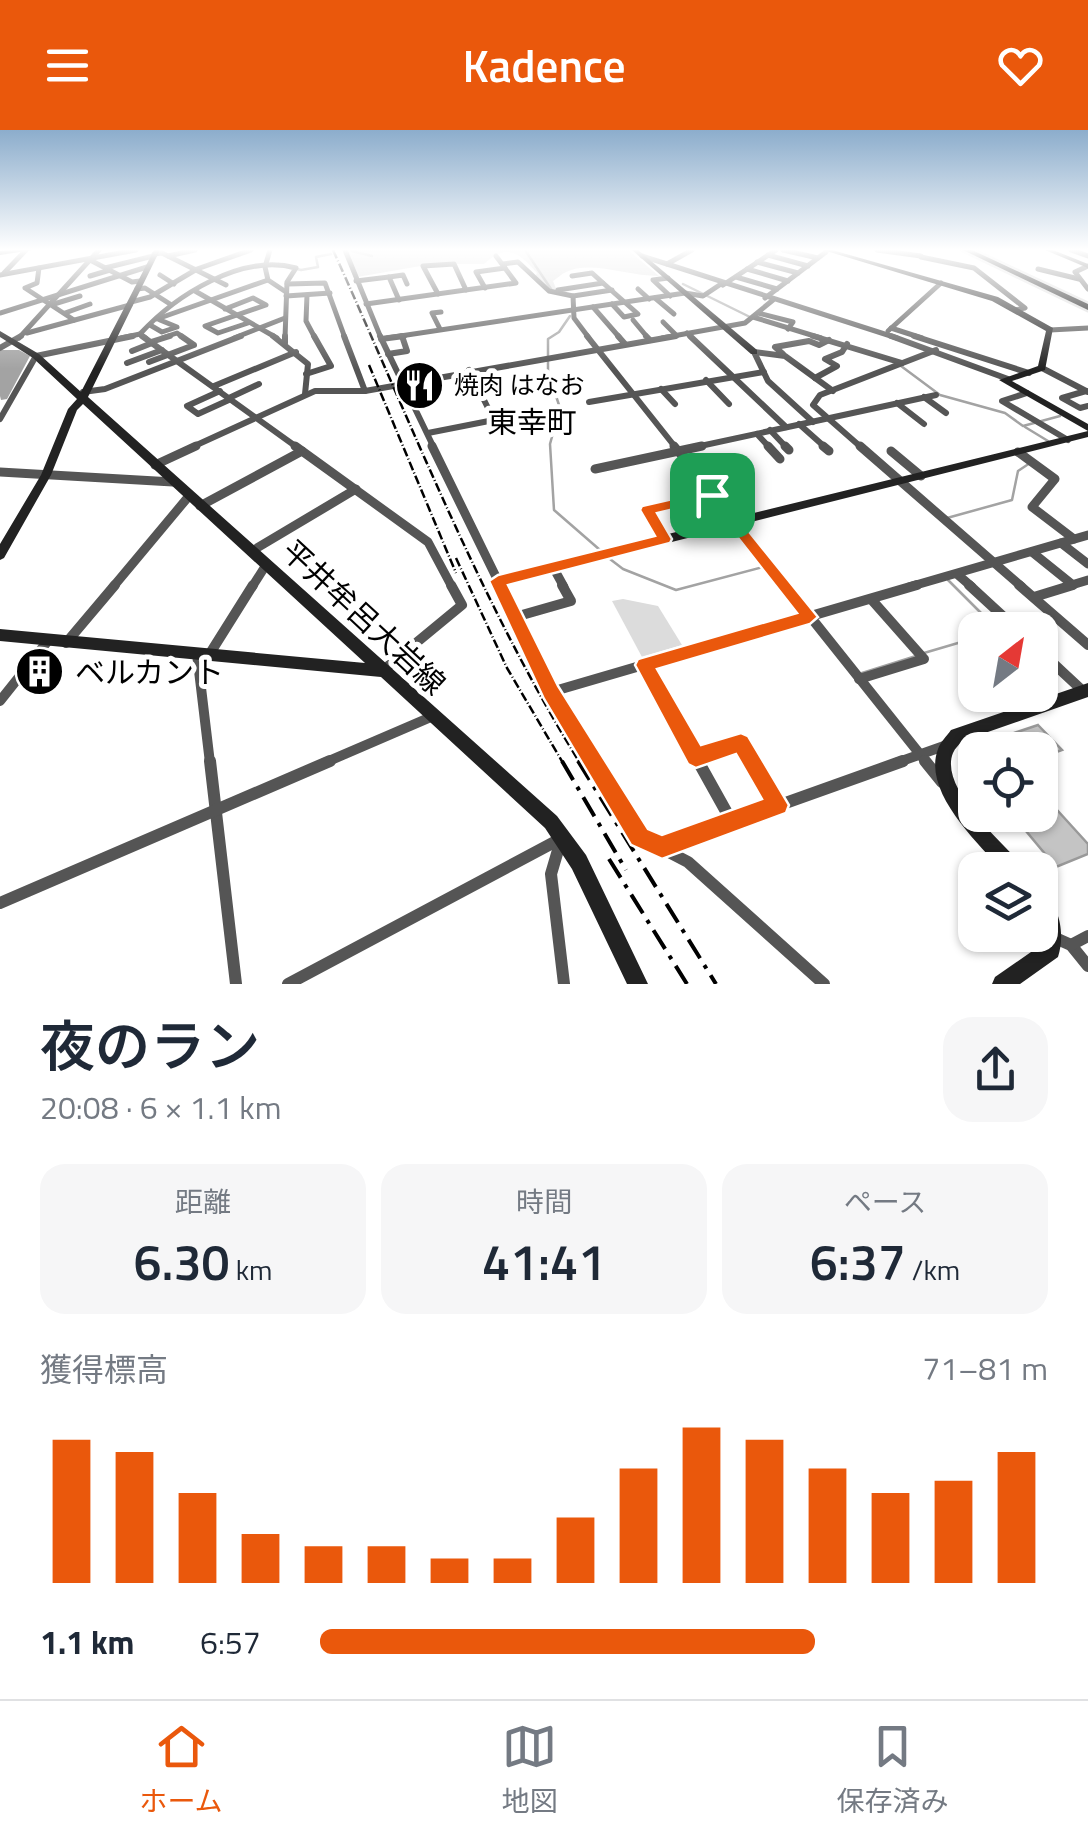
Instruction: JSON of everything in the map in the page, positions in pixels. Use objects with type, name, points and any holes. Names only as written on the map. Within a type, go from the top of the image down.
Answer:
[{"type":"highway","points":[[1054,290],[1088,306]]},
{"type":"street","points":[[28,290],[80,320]]},
{"type":"street","points":[[12,341],[65,290]]},
{"type":"street","points":[[0,313],[74,290]]},
{"type":"street","points":[[0,555],[46,474],[72,409],[136,290]]},
{"type":"street","points":[[148,290],[170,304]]},
{"type":"street","points":[[12,341],[163,290]]},
{"type":"street","points":[[158,319],[241,290]]},
{"type":"street","points":[[286,291],[291,290]]},
{"type":"street","points":[[328,290],[365,390]]},
{"type":"street","points":[[360,290],[551,692],[640,837],[688,862],[824,984]]},
{"type":"street","points":[[395,290],[399,300]]},
{"type":"street","points":[[436,290],[438,294]]},
{"type":"street","points":[[366,304],[466,290]]},
{"type":"street","points":[[548,290],[574,296],[612,290],[638,314],[624,317],[612,304]]},
{"type":"street","points":[[639,290],[674,314]]},
{"type":"street","points":[[663,290],[670,296]]},
{"type":"street","points":[[682,290],[754,352],[768,380],[813,422]]},
{"type":"street","points":[[381,339],[686,293],[701,296],[712,290]]},
{"type":"street","points":[[738,290],[840,324],[847,320],[888,330],[1029,373]]},
{"type":"street","points":[[155,465],[305,394],[365,390],[724,328],[745,323],[776,290]]},
{"type":"street","points":[[888,330],[933,290]]},
{"type":"street","points":[[964,290],[995,299],[1050,330],[1088,328]]},
{"type":"street","points":[[1002,290],[1025,308],[1015,310]]},
{"type":"street","points":[[0,419],[36,356],[140,334],[170,304],[195,291],[296,352],[308,364],[305,394]]},
{"type":"street","points":[[286,291],[307,295],[330,293]]},
{"type":"street","points":[[285,343],[286,291]]},
{"type":"street","points":[[306,374],[331,366],[306,321],[307,295]]},
{"type":"street","points":[[52,305],[80,296]]},
{"type":"street","points":[[574,296],[574,318],[999,852]]},
{"type":"street","points":[[701,296],[705,311]]},
{"type":"street","points":[[225,309],[253,298],[266,305],[205,326],[218,334],[248,322]]},
{"type":"street","points":[[65,313],[90,304]]},
{"type":"street","points":[[593,307],[625,344]]},
{"type":"street","points":[[185,310],[196,317]]},
{"type":"street","points":[[440,312],[432,313],[440,329]]},
{"type":"street","points":[[99,313],[108,320]]},
{"type":"street","points":[[755,315],[903,363]]},
{"type":"street","points":[[82,396],[285,318]]},
{"type":"street","points":[[150,325],[162,332],[177,327],[158,319]]},
{"type":"street","points":[[632,320],[650,340]]},
{"type":"street","points":[[664,322],[676,335]]},
{"type":"street","points":[[285,333],[310,328]]},
{"type":"street","points":[[888,330],[1008,379]]},
{"type":"street","points":[[1042,368],[1050,330]]},
{"type":"street","name":"平井牟呂大岩線","points":[[0,333],[36,356],[82,396],[550,822],[579,862],[638,984]]},
{"type":"street","points":[[127,363],[194,345],[176,333],[132,351]]},
{"type":"street","points":[[688,333],[786,427]]},
{"type":"street","points":[[0,635],[382,671],[462,605],[428,542],[140,334]]},
{"type":"street","points":[[74,335],[86,343]]},
{"type":"street","points":[[388,354],[407,351],[402,336]]},
{"type":"street","points":[[830,340],[819,346],[809,341],[774,347],[833,391]]},
{"type":"street","points":[[815,378],[837,366],[825,359],[842,352],[847,344]]},
{"type":"street","points":[[936,350],[820,395],[814,405],[1088,644]]},
{"type":"street","points":[[149,362],[165,352]]},
{"type":"street","points":[[259,384],[198,414],[186,406],[296,352]]},
{"type":"street","points":[[754,352],[786,356]]},
{"type":"street","points":[[1087,392],[1042,368],[1004,380],[1088,431]]},
{"type":"street","points":[[469,370],[494,420]]},
{"type":"street","points":[[589,402],[764,372]]},
{"type":"street","points":[[706,380],[729,404]]},
{"type":"street","points":[[661,389],[675,404]]},
{"type":"street","points":[[1087,392],[1062,398],[1080,408],[1088,406]]},
{"type":"street","points":[[1027,394],[1002,401],[1068,440]]},
{"type":"street","points":[[594,469],[936,395]]},
{"type":"street","points":[[924,397],[946,414]]},
{"type":"street","points":[[897,403],[924,424]]},
{"type":"street","points":[[428,433],[553,409]]},
{"type":"street","points":[[799,424],[829,451]]},
{"type":"street","points":[[770,430],[789,450]]},
{"type":"street","points":[[498,581],[1068,440],[1088,431]]},
{"type":"street","points":[[756,434],[780,458]]},
{"type":"street","points":[[66,643],[195,501],[302,450]]},
{"type":"street","points":[[891,451],[920,476]]},
{"type":"street","points":[[1018,452],[1055,480],[1032,508],[1074,539]]},
{"type":"street","points":[[0,472],[173,482]]},
{"type":"street","points":[[252,550],[356,489]]},
{"type":"street","points":[[664,539],[647,510],[712,495]]},
{"type":"street","points":[[551,692],[1088,534]]},
{"type":"street","points":[[1061,543],[1088,564]]},
{"type":"street","points":[[1032,552],[1073,585]]},
{"type":"street","points":[[236,984],[203,654],[266,565]]},
{"type":"street","points":[[514,617],[574,606],[553,567]]},
{"type":"street","points":[[957,574],[998,612]]},
{"type":"street","points":[[1034,597],[1088,580]]},
{"type":"street","points":[[860,679],[924,658],[871,599]]},
{"type":"street","points":[[0,702],[47,642]]},
{"type":"street","points":[[644,665],[732,822]]},
{"type":"street","points":[[1058,667],[1086,691]]},
{"type":"street","points":[[662,848],[944,746],[957,735],[1086,691]]},
{"type":"street","points":[[0,903],[431,717]]},
{"type":"street","points":[[696,757],[741,743],[778,805]]},
{"type":"street","points":[[942,782],[940,762],[944,746]]},
{"type":"street","points":[[288,984],[311,978],[562,838]]},
{"type":"street","points":[[562,838],[551,874],[564,984]]},
{"type":"street","points":[[1071,944],[1088,936]]},
{"type":"street","points":[[1058,939],[1071,944],[1088,966]]},
{"type":"street","points":[[1002,984],[1047,952]]},
{"type":"shaded area","points":[[0,350],[19,350],[30,356],[7,399],[1,400],[0,396]]},
{"type":"shaded area","points":[[623,599],[658,606],[682,645],[642,657],[612,601]]},
{"type":"building","points":[[1038,725],[1045,732],[1017,732]]},
{"type":"building","points":[[1058,811],[1088,844],[1088,854],[1058,866],[1058,852],[1044,852],[1027,832],[1058,832]]},
{"type":"waterway","points":[[695,290],[752,318]]},
{"type":"waterway","points":[[570,316],[559,332],[548,339],[548,372],[560,408],[550,444],[554,510],[600,550]]},
{"type":"waterway","points":[[901,366],[940,395],[1005,413],[1023,426],[1060,416]]},
{"type":"waterway","points":[[1025,427],[1048,441]]},
{"type":"waterway","points":[[947,518],[1012,500],[1018,471],[1030,463]]},
{"type":"waterway","points":[[606,556],[623,569],[676,590],[767,566]]},
{"type":"waterway","points":[[948,580],[980,612]]},
{"type":"waterway","points":[[924,653],[958,643]]},
{"type":"waterway","points":[[862,673],[916,656]]},
{"type":"railway","points":[[351,290],[478,575],[580,763]]},
{"type":"railway","points":[[369,365],[456,573]]},
{"type":"railway","points":[[456,558],[507,668],[563,763]]},
{"type":"railway","points":[[562,761],[626,870]]},
{"type":"railway","points":[[578,761],[716,984]]},
{"type":"railway","points":[[609,859],[687,984]]},
{"type":"place","name":"焼肉 はなお","points":[[419,385]]},
{"type":"place","name":"ベルカント","points":[[40,672]]},
{"type":"district","name":"東幸町","points":[[532,422]]},
{"type":"route","points":[[712,495],[810,617],[644,665],[696,757],[741,743],[778,805],[662,848],[640,837],[551,692],[498,581],[664,539],[647,510],[712,495]]}]
